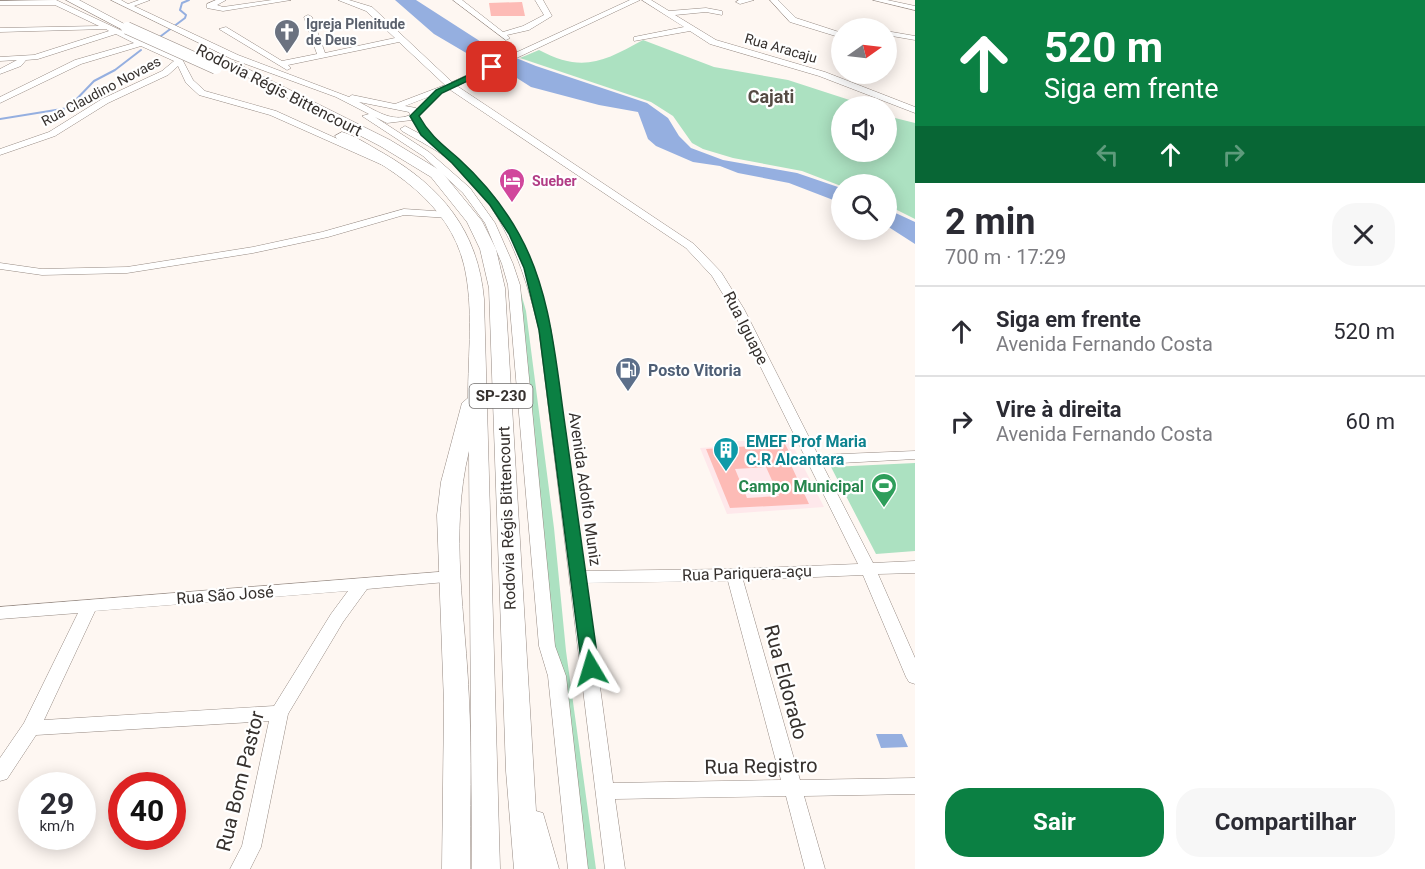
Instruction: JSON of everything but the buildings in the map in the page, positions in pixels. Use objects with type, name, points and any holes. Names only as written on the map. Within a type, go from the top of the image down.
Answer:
[{"type":"highway","name":"Rodovia Régis Bittencourt","points":[[71,0],[127,28],[221,60],[400,169],[438,201],[459,231],[471,263],[476,299],[486,869]]},
{"type":"highway","name":"Rodovia Régis Bittencourt","points":[[92,0],[141,18],[386,143],[436,174],[474,221],[488,249],[497,288],[519,771],[528,869]]},
{"type":"highway","points":[[456,869],[457,703],[448,515],[451,482],[477,377]]},
{"type":"highway","points":[[519,771],[545,869]]},
{"type":"street","points":[[116,0],[138,0]]},
{"type":"street","points":[[116,0],[128,6],[141,18],[158,21],[199,41],[221,60],[339,95],[409,108],[415,114],[424,133],[437,147]]},
{"type":"street","points":[[128,6],[146,0]]},
{"type":"street","points":[[141,18],[146,5],[155,0]]},
{"type":"street","points":[[222,0],[210,6],[223,9],[287,0]]},
{"type":"street","name":"Rua Iguape","points":[[342,0],[369,9],[451,86],[690,246],[717,274],[738,309],[868,569],[915,677]]},
{"type":"street","points":[[457,0],[504,36],[526,28],[548,16],[539,0]]},
{"type":"street","points":[[373,116],[382,110],[472,77],[636,0]]},
{"type":"street","name":"Rua Aracaju","points":[[646,0],[719,44],[792,63],[915,110]]},
{"type":"street","points":[[740,2],[750,0]]},
{"type":"street","points":[[774,0],[793,20],[831,32]]},
{"type":"street","points":[[877,0],[915,8]]},
{"type":"street","points":[[0,3],[52,1],[179,61],[194,87],[214,98],[273,113],[368,157],[400,169]]},
{"type":"street","points":[[670,13],[706,9],[719,13]]},
{"type":"street","points":[[308,17],[321,56]]},
{"type":"street","points":[[220,27],[313,86]]},
{"type":"street","points":[[637,39],[691,28]]},
{"type":"street","points":[[0,30],[110,30]]},
{"type":"street","points":[[0,58],[35,57],[110,30]]},
{"type":"street","points":[[897,35],[915,38]]},
{"type":"street","points":[[281,64],[402,39]]},
{"type":"street","points":[[161,52],[199,41]]},
{"type":"street","points":[[0,100],[78,62],[139,44]]},
{"type":"street","points":[[0,72],[23,58]]},
{"type":"street","name":"Rua Claudino Novaes","points":[[0,152],[52,134],[105,101],[171,70],[179,61],[221,60]]},
{"type":"street","points":[[393,121],[406,120],[439,91]]},
{"type":"street","points":[[339,95],[373,116],[442,166],[479,205],[502,249],[514,285],[548,646],[557,676],[578,869]]},
{"type":"street","points":[[373,116],[393,121],[437,147]]},
{"type":"street","name":"Avenida Adolfo Muniz","points":[[437,147],[456,161],[494,203],[514,234],[529,268],[545,330],[607,791],[615,869]]},
{"type":"street","points":[[0,266],[51,272],[127,270],[253,250],[324,235],[404,212],[449,215]]},
{"type":"street","points":[[812,460],[915,455]]},
{"type":"street","name":"Rua Pariquera-açu","points":[[579,577],[734,575],[915,567]]},
{"type":"street","name":"Rua Eldorado","points":[[734,575],[815,869]]},
{"type":"street","name":"Rua São José","points":[[0,613],[451,577]]},
{"type":"street","name":"Rua Bom Pastor","points":[[240,869],[251,847],[279,714],[337,618],[362,584]]},
{"type":"street","points":[[0,772],[31,728],[90,605]]},
{"type":"street","points":[[31,728],[279,714]]},
{"type":"street","name":"Rua Registro","points":[[607,791],[915,786]]},
{"type":"shaded area","points":[[789,438],[824,507],[727,514],[700,448],[728,446],[727,442]]},
{"type":"green space","points":[[643,40],[714,67],[788,80],[837,96],[831,96],[831,162],[897,162],[897,118],[915,123],[915,219],[897,210],[897,174],[831,174],[831,182],[802,171],[733,158],[703,149],[692,143],[673,116],[651,102],[520,58],[539,50],[554,57],[580,63],[604,59]]},
{"type":"green space","points":[[513,265],[526,311],[554,528],[566,651],[596,869],[583,869],[552,640]]},
{"type":"green space","name":"Campo Municipal","points":[[915,463],[915,551],[876,554],[831,467]]},
{"type":"water","points":[[395,0],[416,0],[489,47],[536,66],[647,103],[668,118],[679,136],[691,148],[723,160],[797,173],[831,185],[831,199],[789,183],[738,173],[720,166],[693,162],[656,146],[648,139],[638,112],[599,105],[531,87],[509,73],[485,64],[434,34]]},
{"type":"water","points":[[897,214],[915,222],[915,244],[897,232]]},
{"type":"water","points":[[876,734],[902,734],[908,747],[881,748]]},
{"type":"waterway","points":[[157,39],[185,18],[186,15],[180,10],[182,3],[189,0]]},
{"type":"waterway","points":[[0,119],[68,108],[94,81],[115,70],[141,50]]},
{"type":"place","name":"Igreja Plenitude de Deus","points":[[287,55]]},
{"type":"place","name":"Sueber","points":[[512,204]]},
{"type":"place","name":"Posto Vitoria","points":[[628,393]]},
{"type":"place","name":"EMEF Prof Maria C.R Alcantara","points":[[726,473]]},
{"type":"place","name":"Campo Municipal","points":[[884,509]]},
{"type":"district","name":"Cajati","points":[[771,96]]},
{"type":"route","points":[[492,67],[439,91],[415,113],[415,116],[424,133],[437,147],[456,161],[494,203],[514,234],[529,268],[545,330],[591,668]]}]
